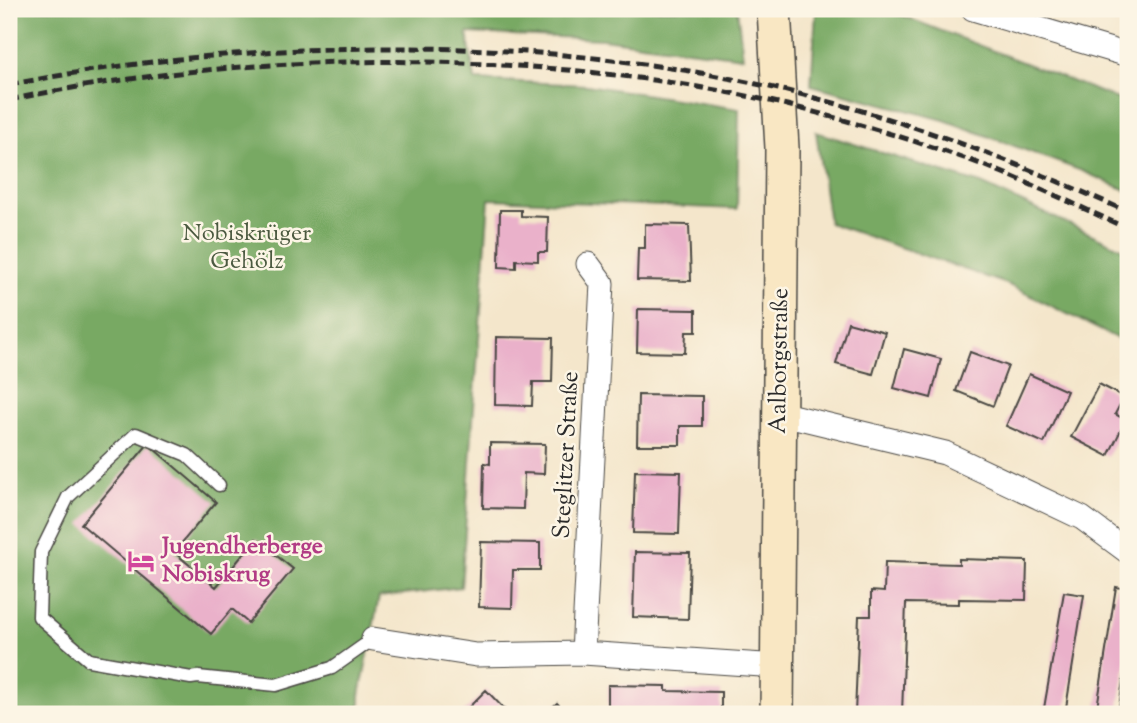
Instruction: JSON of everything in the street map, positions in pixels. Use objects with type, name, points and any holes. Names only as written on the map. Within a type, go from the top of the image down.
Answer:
[{"type":"street","name":"Aalborgstraße","points":[[774,9],[782,148],[777,714]]},
{"type":"street","points":[[973,9],[1128,55]]},
{"type":"street","name":"Steglitzer Straße","points":[[583,653],[602,283],[589,264]]},
{"type":"street","points":[[779,413],[944,453],[1082,518],[1128,552]]},
{"type":"street","points":[[373,639],[476,655],[583,653],[778,666]]},
{"type":"lane","points":[[219,485],[187,455],[136,434],[68,496],[41,552],[39,617],[89,660],[191,678],[276,685],[332,668],[373,639]]},
{"type":"green space","name":"Nobiskrüger Gehölz","points":[[9,9],[737,9],[743,57],[602,39],[467,33],[475,80],[587,85],[739,109],[737,209],[489,199],[461,587],[379,597],[360,695],[360,714],[9,714]]},
{"type":"green space","points":[[818,9],[885,9],[1128,103],[1128,191],[944,120],[811,85]]},
{"type":"green space","points":[[816,132],[981,184],[1128,251],[1128,344],[1007,284],[829,223]]},
{"type":"building","points":[[500,210],[521,210],[521,216],[548,217],[547,252],[538,252],[538,261],[516,260],[516,268],[499,267]]},
{"type":"building","points":[[645,224],[689,225],[691,281],[637,280],[638,248],[645,248]]},
{"type":"building","points":[[638,309],[696,310],[696,332],[686,332],[685,353],[637,352]]},
{"type":"building","points":[[848,322],[885,332],[873,374],[836,364]]},
{"type":"building","points":[[496,337],[553,338],[552,382],[533,382],[532,406],[495,405]]},
{"type":"building","points":[[904,349],[941,359],[931,398],[894,388]]},
{"type":"building","points":[[970,352],[1008,366],[993,406],[956,391]]},
{"type":"building","points":[[1029,374],[1067,391],[1044,443],[1006,426]]},
{"type":"building","points":[[1099,384],[1124,397],[1115,414],[1126,420],[1108,456],[1071,437]]},
{"type":"building","points":[[638,395],[702,396],[702,426],[680,426],[680,445],[637,445]]},
{"type":"building","points":[[490,443],[545,444],[544,474],[524,473],[523,509],[483,508],[484,463],[490,464]]},
{"type":"building","points":[[148,444],[216,502],[174,552],[216,587],[256,539],[293,569],[248,623],[232,609],[211,634],[81,524]]},
{"type":"building","points":[[635,471],[681,472],[679,534],[633,533]]},
{"type":"building","points":[[481,542],[540,543],[540,570],[513,570],[512,608],[479,607]]},
{"type":"building","points":[[635,552],[690,553],[688,619],[633,617]]},
{"type":"building","points":[[959,559],[1027,561],[1026,600],[959,599],[959,604],[906,603],[902,714],[855,714],[859,616],[871,616],[871,591],[884,592],[885,562],[959,564]]},
{"type":"building","points":[[1116,587],[1128,589],[1128,647],[1118,714],[1096,714]]},
{"type":"building","points":[[1064,592],[1084,595],[1065,714],[1043,714]]},
{"type":"building","points":[[608,685],[666,686],[666,691],[721,692],[721,714],[608,714]]},
{"type":"building","points":[[486,690],[509,714],[462,714]]},
{"type":"building","points":[[557,703],[567,714],[545,714]]},
{"type":"railway","points":[[9,85],[154,62],[300,50],[496,50],[594,58],[691,71],[831,102],[960,143],[1128,212]]},
{"type":"railway","points":[[9,100],[161,75],[315,63],[469,63],[623,76],[767,100],[887,133],[986,166],[1128,229]]},
{"type":"place","name":"Jugendherberge Nobiskrug","points":[[141,561]]}]
